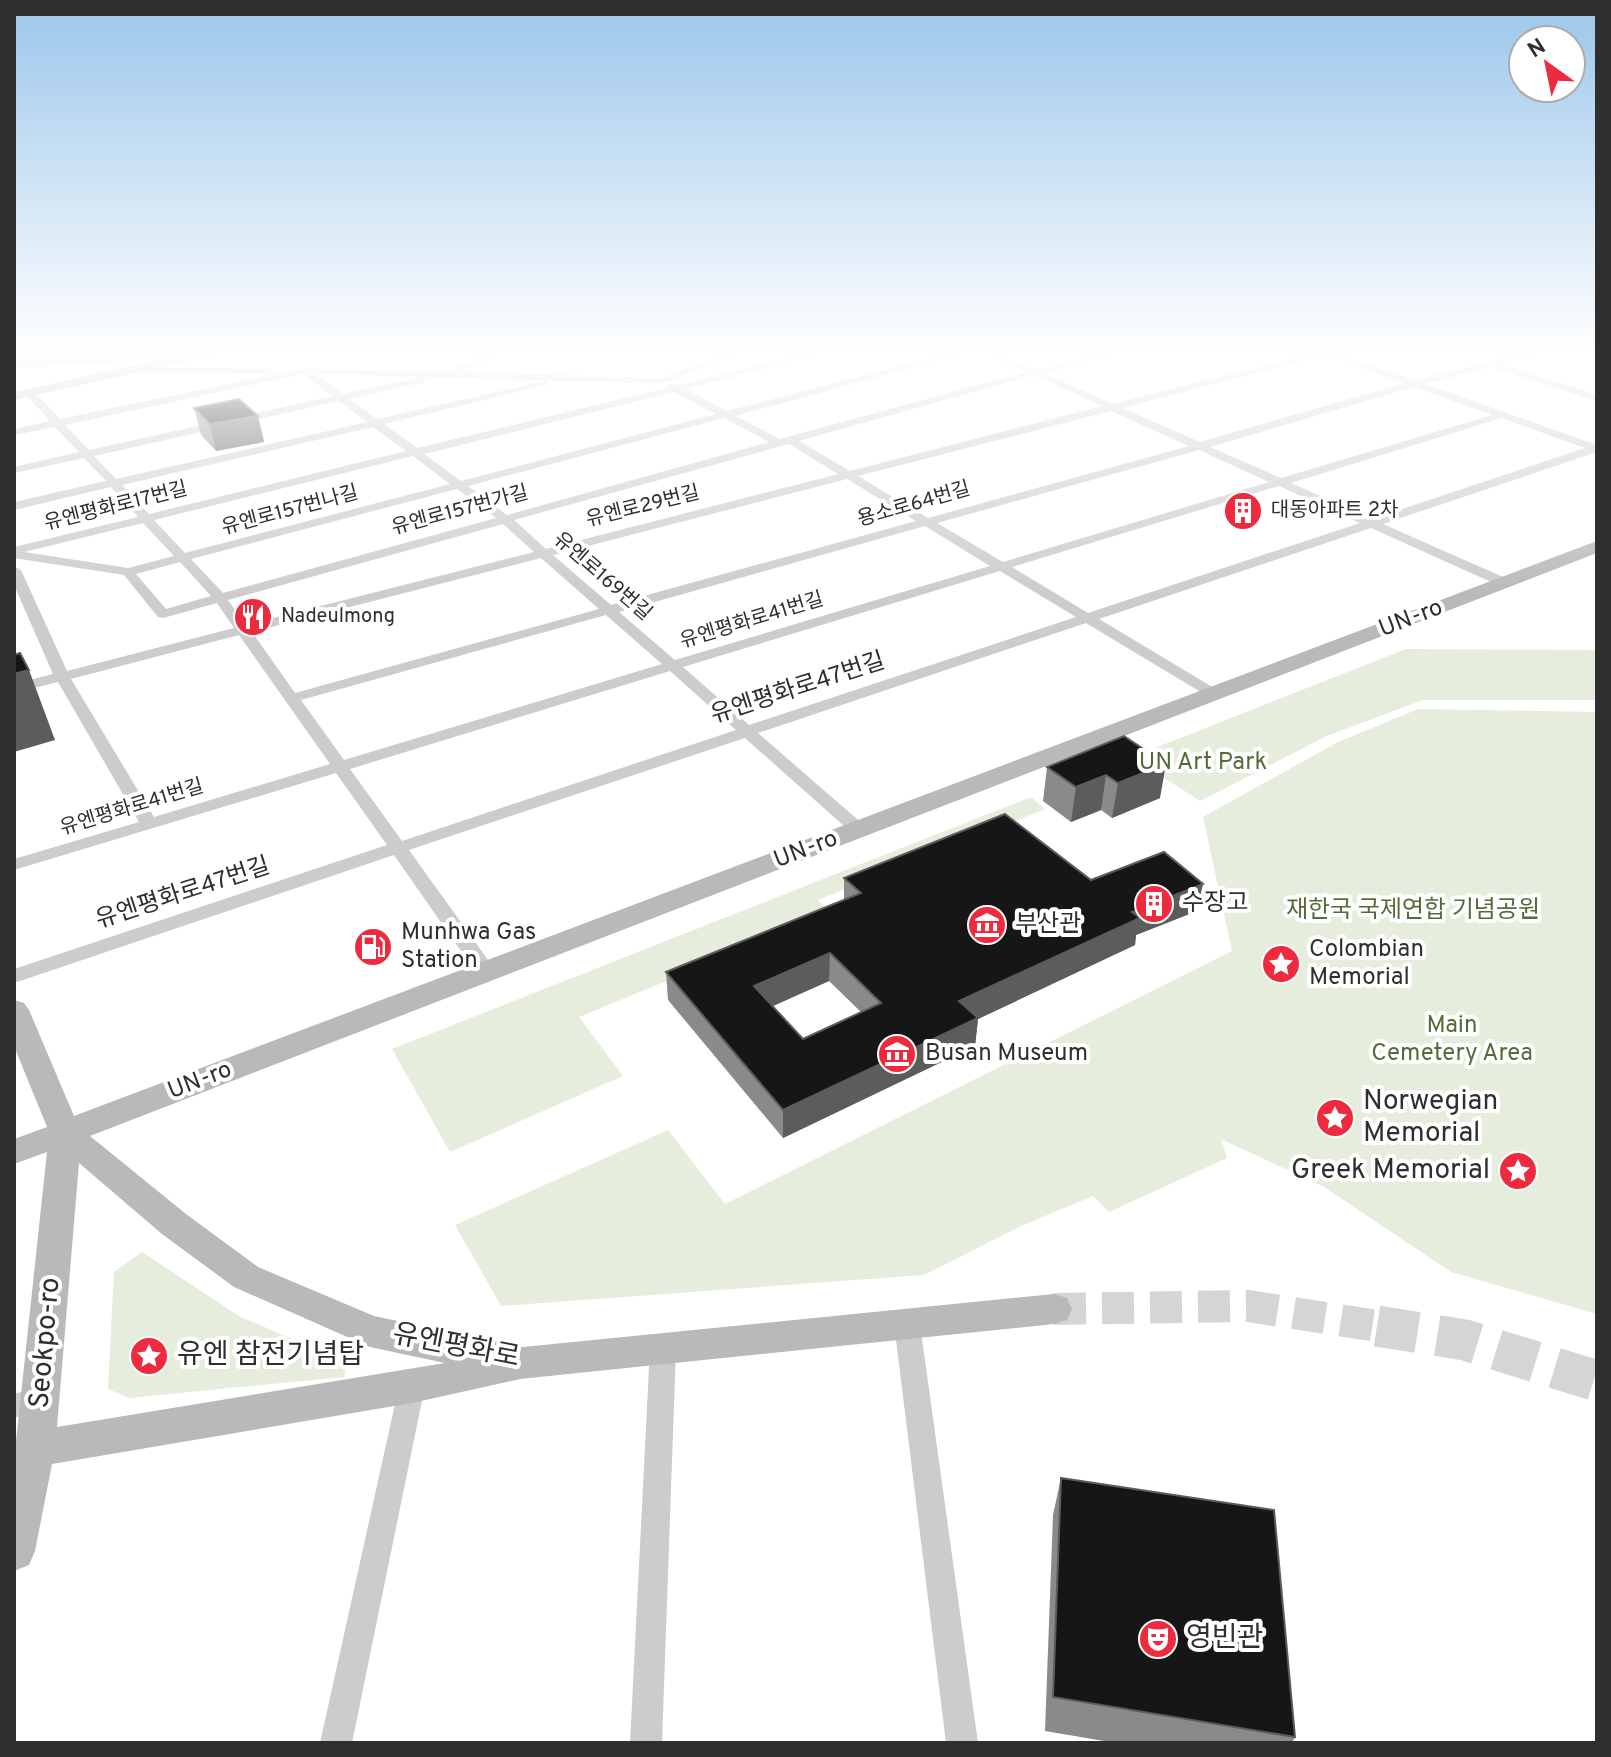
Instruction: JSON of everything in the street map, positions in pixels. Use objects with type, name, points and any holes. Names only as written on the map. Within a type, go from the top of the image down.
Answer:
[{"type":"main road","name":"UN-ro","points":[[14,1152],[1597,547]]},
{"type":"main road","points":[[14,1010],[65,1133]]},
{"type":"main road","name":"유엔평화로","points":[[65,1133],[174,1224],[246,1277],[370,1331],[523,1363],[1054,1309]]},
{"type":"main road","name":"Seokpo-ro","points":[[14,1551],[36,1449],[28,1402],[65,1133]]},
{"type":"main road","points":[[36,1449],[412,1386],[523,1363]]},
{"type":"street","points":[[67,432],[220,598],[486,972]]},
{"type":"street","points":[[14,470],[187,432]]},
{"type":"street","points":[[14,506],[336,432]]},
{"type":"street","name":"유엔로169번길","points":[[387,432],[505,519],[859,830]]},
{"type":"street","name":"유엔평화로17번길","points":[[14,552],[496,432]]},
{"type":"street","name":"유엔로157번나길","points":[[128,572],[660,432]]},
{"type":"street","points":[[762,432],[848,475],[1214,694]]},
{"type":"street","name":"유엔로157번가길","points":[[128,572],[163,614],[820,432]]},
{"type":"street","name":"유엔로29번길","points":[[14,689],[1016,432]]},
{"type":"street","points":[[1169,432],[1505,583]]},
{"type":"street","name":"용소로64번길","points":[[292,698],[1248,432]]},
{"type":"street","name":"유엔평화로41번길","points":[[14,865],[1446,432]]},
{"type":"street","points":[[1549,432],[1596,449]]},
{"type":"street","name":"유엔평화로47번길","points":[[14,976],[1596,449]]},
{"type":"street","points":[[14,552],[128,572]]},
{"type":"street","points":[[14,570],[62,677],[149,824]]},
{"type":"street","points":[[907,1324],[962,1743]]},
{"type":"street","points":[[646,1743],[663,1348]]},
{"type":"street","points":[[336,1743],[412,1386]]},
{"type":"green space","name":"UN Art Park","points":[[1406,649],[1597,650],[1597,700],[1423,700],[1327,736],[1200,801],[1132,757]]},
{"type":"green space","name":"재한국 국제연합 기념공원","points":[[1418,709],[1597,712],[1597,1314],[1451,1272],[1324,1187],[1221,1139],[1227,1158],[1109,1212],[1093,1196],[1021,1226],[924,1275],[501,1306],[455,1225],[668,1130],[725,1204],[1232,951],[1203,817],[1336,743]]},
{"type":"green space","points":[[1031,797],[1045,809],[818,900],[831,913],[579,1017],[623,1076],[450,1152],[392,1049]]},
{"type":"green space","points":[[142,1252],[239,1316],[347,1363],[344,1377],[129,1398],[108,1389],[114,1272]]},
{"type":"building","points":[[20,653],[29,670],[14,674],[14,655]]},
{"type":"building","points":[[1124,736],[1166,764],[1118,783],[1106,775],[1076,787],[1047,767]]},
{"type":"building","points":[[1005,814],[1091,880],[1164,852],[1203,884],[1132,912],[1140,918],[959,1001],[978,1018],[783,1110],[666,972],[861,893],[844,878]],"holes":[[[830,953],[881,1003],[803,1039],[754,986]]]},
{"type":"building","name":"영빈관","points":[[1061,1478],[1274,1510],[1295,1737],[1053,1697]]},
{"type":"tunnel","points":[[1054,1309],[1248,1306],[1390,1328]]},
{"type":"tunnel","points":[[1377,1326],[1465,1340],[1597,1381]]},
{"type":"place","name":"대동아파트 2차","points":[[1243,511]]},
{"type":"place","name":"Nadeulmong","points":[[253,617]]},
{"type":"place","name":"수장고","points":[[1154,904]]},
{"type":"place","name":"부산관","points":[[987,925]]},
{"type":"place","name":"Munhwa Gas Station","points":[[373,947]]},
{"type":"place","name":"Colombian Memorial","points":[[1281,964]]},
{"type":"place","name":"Busan Museum","points":[[897,1054]]},
{"type":"place","name":"Norwegian Memorial","points":[[1335,1118]]},
{"type":"place","name":"Greek Memorial","points":[[1518,1171]]},
{"type":"place","name":"유엔 참전기념탑","points":[[149,1356]]},
{"type":"place","name":"영빈관","points":[[1158,1639]]},
{"type":"park label","name":"Main Cemetery Area","points":[[1452,1040]]}]
